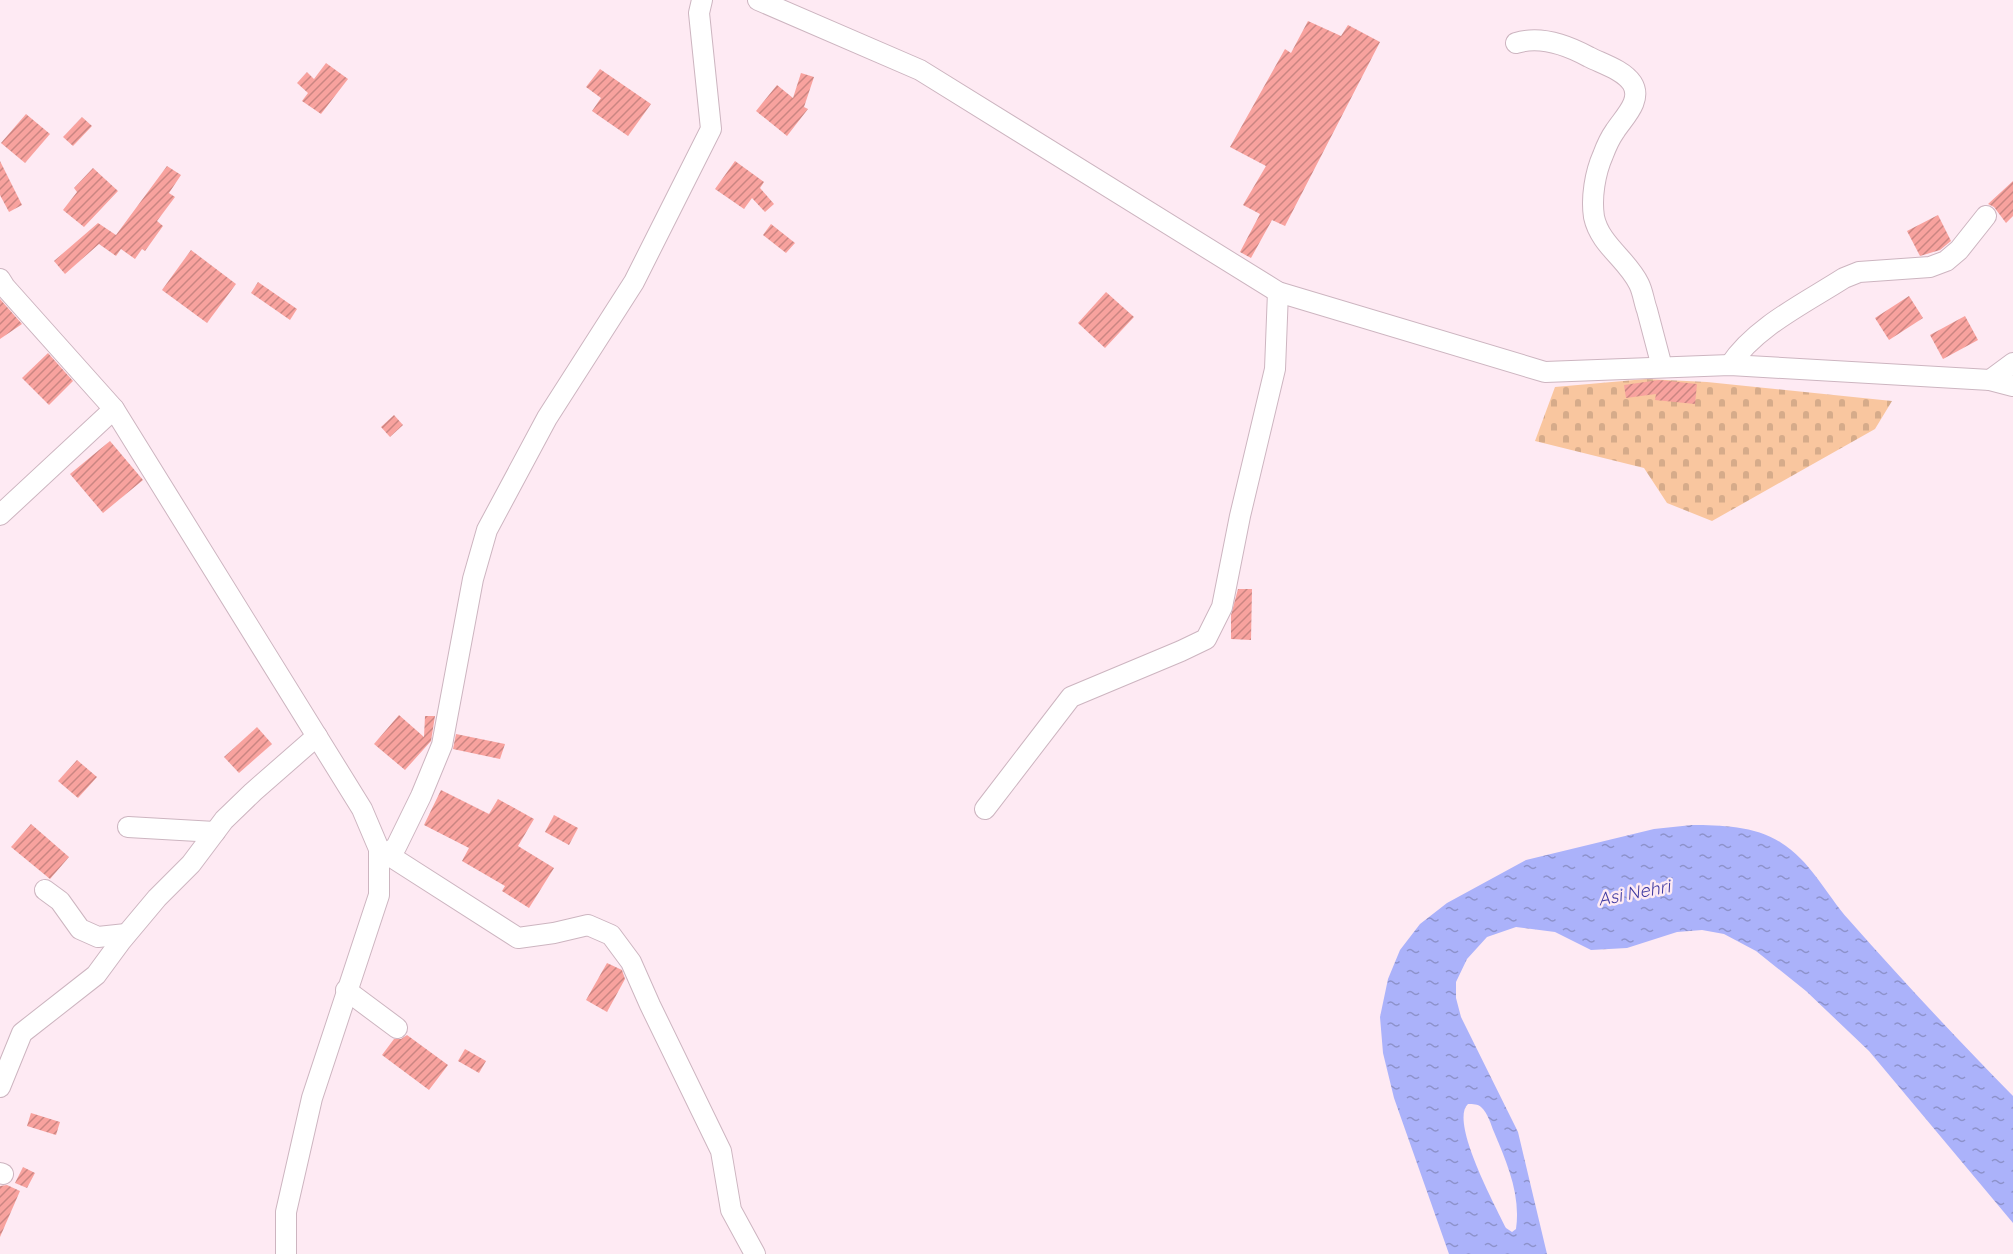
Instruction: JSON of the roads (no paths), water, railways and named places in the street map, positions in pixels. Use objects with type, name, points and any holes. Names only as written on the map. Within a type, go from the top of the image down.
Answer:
[{"type":"street","points":[[383,851],[396,847],[442,746],[473,579],[487,530],[547,418],[634,282],[711,129],[699,13],[702,0]]},
{"type":"street","points":[[758,0],[920,70],[1278,292],[1545,372],[1730,365],[1990,380],[2013,386]]},
{"type":"street","points":[[1516,44],[1525,40],[1546,41],[1569,46],[1626,76],[1633,85],[1636,96],[1632,108],[1614,133],[1602,157],[1595,185],[1593,211],[1596,228],[1605,243],[1631,270],[1640,286],[1662,367]]},
{"type":"street","points":[[1730,365],[1740,349],[1758,333],[1844,278],[1866,271],[1930,267],[1946,261],[1959,250],[1986,216]]},
{"type":"street","points":[[0,279],[114,409],[362,809],[383,851],[518,938],[555,933],[588,925],[611,935],[631,962],[721,1151],[731,1209],[755,1254]]},
{"type":"street","points":[[985,809],[1071,697],[1206,639],[1222,607],[1240,516],[1275,369],[1278,292]]},
{"type":"street","points":[[1990,380],[2013,363]]},
{"type":"street","points":[[0,514],[114,409]]},
{"type":"street","points":[[0,1088],[22,1033],[96,975],[126,934],[190,864],[224,820],[317,736]]},
{"type":"street","points":[[128,827],[215,832]]},
{"type":"street","points":[[286,1254],[286,1212],[309,1109],[346,990],[379,895],[383,851]]},
{"type":"street","points":[[45,890],[60,901],[80,929],[98,937],[126,934]]},
{"type":"street","points":[[346,990],[397,1028]]},
{"type":"water","name":"Asi Nehri","points":[[1692,825],[1726,826],[1749,830],[1780,842],[1800,858],[1840,910],[2013,1096],[2013,1223],[1869,1051],[1806,991],[1756,951],[1724,934],[1702,930],[1677,932],[1627,948],[1591,950],[1555,932],[1516,927],[1487,937],[1467,959],[1456,982],[1456,998],[1461,1017],[1518,1132],[1547,1254],[1449,1254],[1394,1098],[1383,1053],[1380,1017],[1388,979],[1400,950],[1420,924],[1447,903],[1526,860],[1654,829]],"holes":[[[1468,1104],[1478,1105],[1486,1112],[1508,1167],[1515,1192],[1517,1216],[1516,1229],[1512,1232],[1506,1228],[1493,1202],[1469,1145],[1464,1113]]]}]
